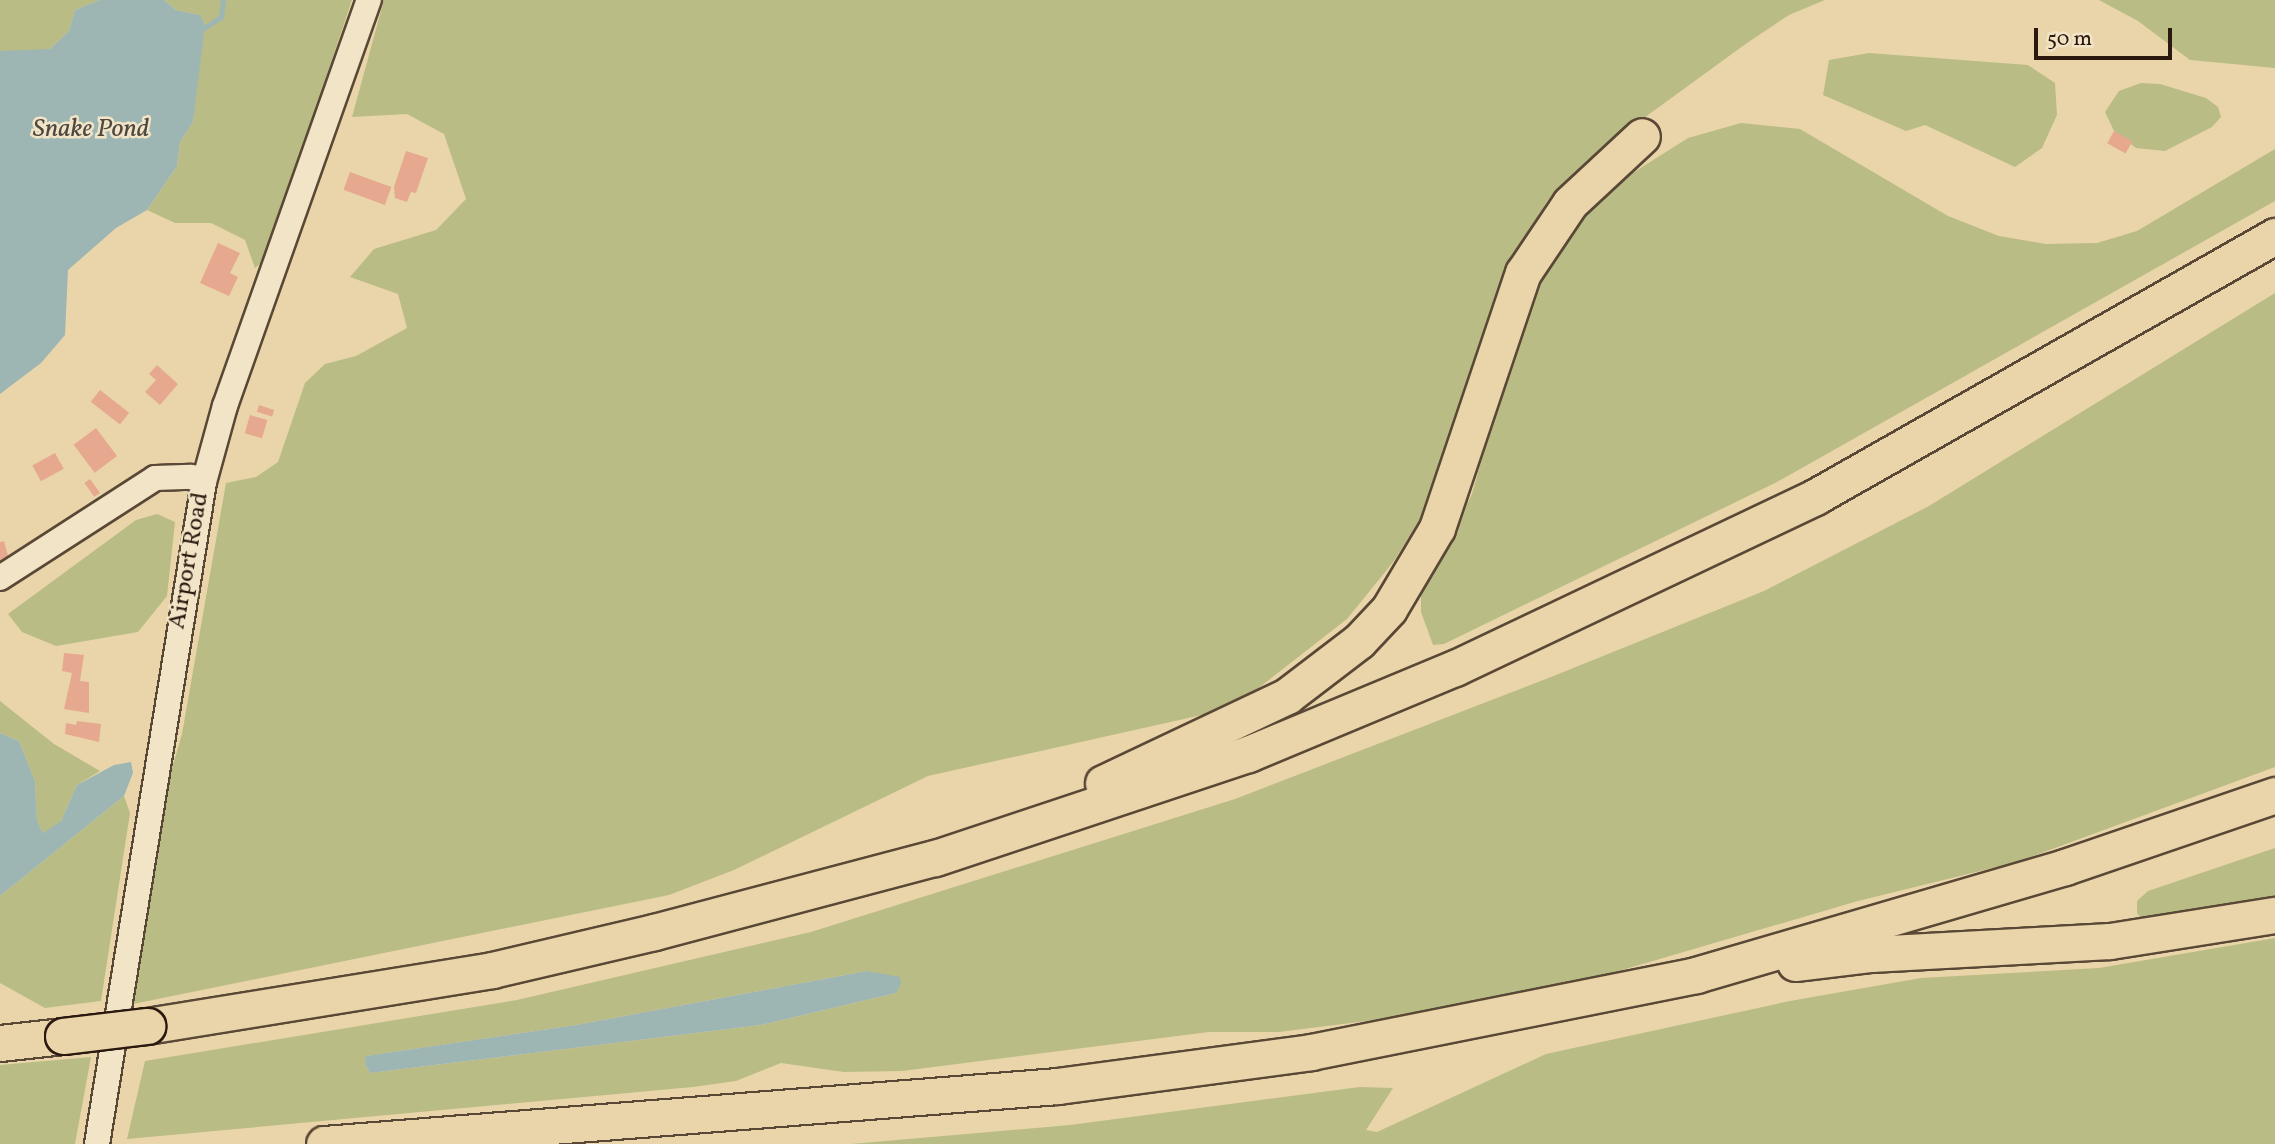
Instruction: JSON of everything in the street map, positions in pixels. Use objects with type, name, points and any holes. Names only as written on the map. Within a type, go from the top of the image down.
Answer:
[{"type":"highway","points":[[915,863],[1230,726],[1287,696],[1359,641],[1389,609],[1437,528],[1523,273],[1570,203],[1642,136]]},
{"type":"highway","points":[[0,1043],[147,1026],[492,970],[915,863],[1248,754],[1468,662],[1741,534],[1896,455],[2275,236]]},
{"type":"highway","points":[[1696,975],[2065,867],[2275,795]]},
{"type":"highway","points":[[324,1144],[871,1103],[1150,1075],[1311,1052],[1696,975],[1871,954],[2110,941],[2275,915]]},
{"type":"street","name":"Airport Road","points":[[97,1144],[204,482],[225,406],[369,0]]},
{"type":"street","points":[[0,578],[155,478],[191,477],[204,482]]},
{"type":"green space","points":[[0,0],[99,0],[75,10],[69,31],[50,49],[39,52],[0,51]]},
{"type":"green space","points":[[164,0],[352,0],[265,260],[255,268],[245,240],[211,223],[175,223],[147,210],[177,166],[180,142],[193,122],[200,15],[176,10]]},
{"type":"green space","points":[[384,0],[1825,0],[1789,15],[1747,43],[1604,147],[1547,201],[1506,271],[1429,504],[1394,561],[1347,619],[1233,708],[928,776],[734,870],[669,895],[128,1005],[159,813],[182,734],[226,483],[256,477],[278,462],[305,383],[325,364],[356,356],[407,328],[398,294],[350,277],[374,249],[436,230],[466,199],[444,134],[407,114],[352,117]]},
{"type":"green space","points":[[2099,0],[2275,0],[2275,68],[2190,60],[2138,21]]},
{"type":"green space","points":[[1869,53],[2028,65],[2055,83],[2057,115],[2042,148],[2015,167],[1925,125],[1906,131],[1823,95],[1829,60]]},
{"type":"green space","points":[[2141,83],[2160,84],[2206,98],[2218,107],[2221,117],[2212,127],[2165,151],[2136,148],[2114,131],[2105,112],[2119,91]]},
{"type":"green space","points":[[1741,123],[1800,129],[1948,216],[1999,236],[2046,244],[2097,243],[2137,231],[2275,149],[2275,201],[1777,482],[1444,644],[1433,645],[1421,612],[1421,594],[1472,494],[1519,324],[1545,264],[1585,212],[1628,176],[1688,138]]},
{"type":"green space","points":[[2275,293],[2275,767],[2017,862],[1858,901],[1605,975],[1431,1013],[1279,1032],[1209,1032],[902,1071],[844,1072],[781,1063],[736,1081],[693,1087],[127,1139],[145,1061],[517,1000],[811,932],[1235,799],[1764,591],[1929,506]],"holes":[[[867,971],[896,993],[761,1025],[370,1073],[365,1064],[367,1056],[576,1025]]]},
{"type":"green space","points":[[157,514],[175,522],[167,596],[138,632],[56,646],[22,632],[8,614],[136,520]]},
{"type":"green space","points":[[0,701],[54,744],[100,771],[77,785],[61,821],[50,831],[43,833],[37,820],[35,781],[19,741],[0,733]]},
{"type":"green space","points":[[124,796],[130,813],[101,1001],[45,1008],[0,983],[0,896]]},
{"type":"green space","points":[[2275,848],[2275,905],[2142,920],[2137,913],[2137,901],[2148,891]]},
{"type":"green space","points":[[2275,938],[2275,1144],[851,1144],[1070,1125],[1360,1087],[1393,1088],[1366,1130],[1377,1132],[1546,1054],[1790,1001],[1921,978],[2099,968]]},
{"type":"green space","points":[[91,1057],[75,1144],[0,1144],[0,1065]]},
{"type":"water","name":"Snake Pond","points":[[99,0],[164,0],[176,10],[200,15],[205,25],[193,122],[180,142],[177,166],[147,210],[116,228],[68,270],[65,335],[41,363],[0,394],[0,51],[50,49],[69,31],[75,10]]},
{"type":"water","points":[[0,733],[19,741],[35,781],[37,820],[43,833],[61,821],[77,785],[114,765],[131,762],[133,773],[124,796],[0,896]]},
{"type":"water","points":[[867,971],[900,977],[901,984],[896,993],[761,1025],[370,1073],[365,1064],[366,1056],[576,1025]]},
{"type":"building","points":[[2114,131],[2132,141],[2126,153],[2107,143]]},
{"type":"building","points":[[406,151],[428,158],[416,193],[411,192],[407,202],[395,198],[394,187]]},
{"type":"building","points":[[350,172],[391,187],[385,205],[344,190]]},
{"type":"building","points":[[218,243],[240,253],[230,273],[238,277],[229,296],[200,283]]},
{"type":"building","points":[[157,365],[178,384],[160,405],[145,392],[156,380],[149,374]]},
{"type":"building","points":[[100,390],[129,413],[120,425],[91,402]]},
{"type":"building","points":[[259,405],[274,410],[272,417],[257,412]]},
{"type":"building","points":[[250,415],[267,420],[262,438],[245,433]]},
{"type":"building","points":[[96,428],[117,456],[95,473],[74,445]]},
{"type":"building","points":[[55,453],[64,469],[41,481],[32,466]]},
{"type":"building","points":[[90,479],[100,493],[94,497],[84,483]]},
{"type":"building","points":[[4,541],[10,563],[0,566],[0,542]]},
{"type":"building","points":[[64,653],[84,655],[80,681],[89,682],[89,713],[64,709],[72,673],[62,671]]},
{"type":"building","points":[[77,721],[101,724],[99,742],[65,734],[66,723],[76,725]]},
{"type":"waterway","points":[[204,28],[221,17],[223,0]]}]
